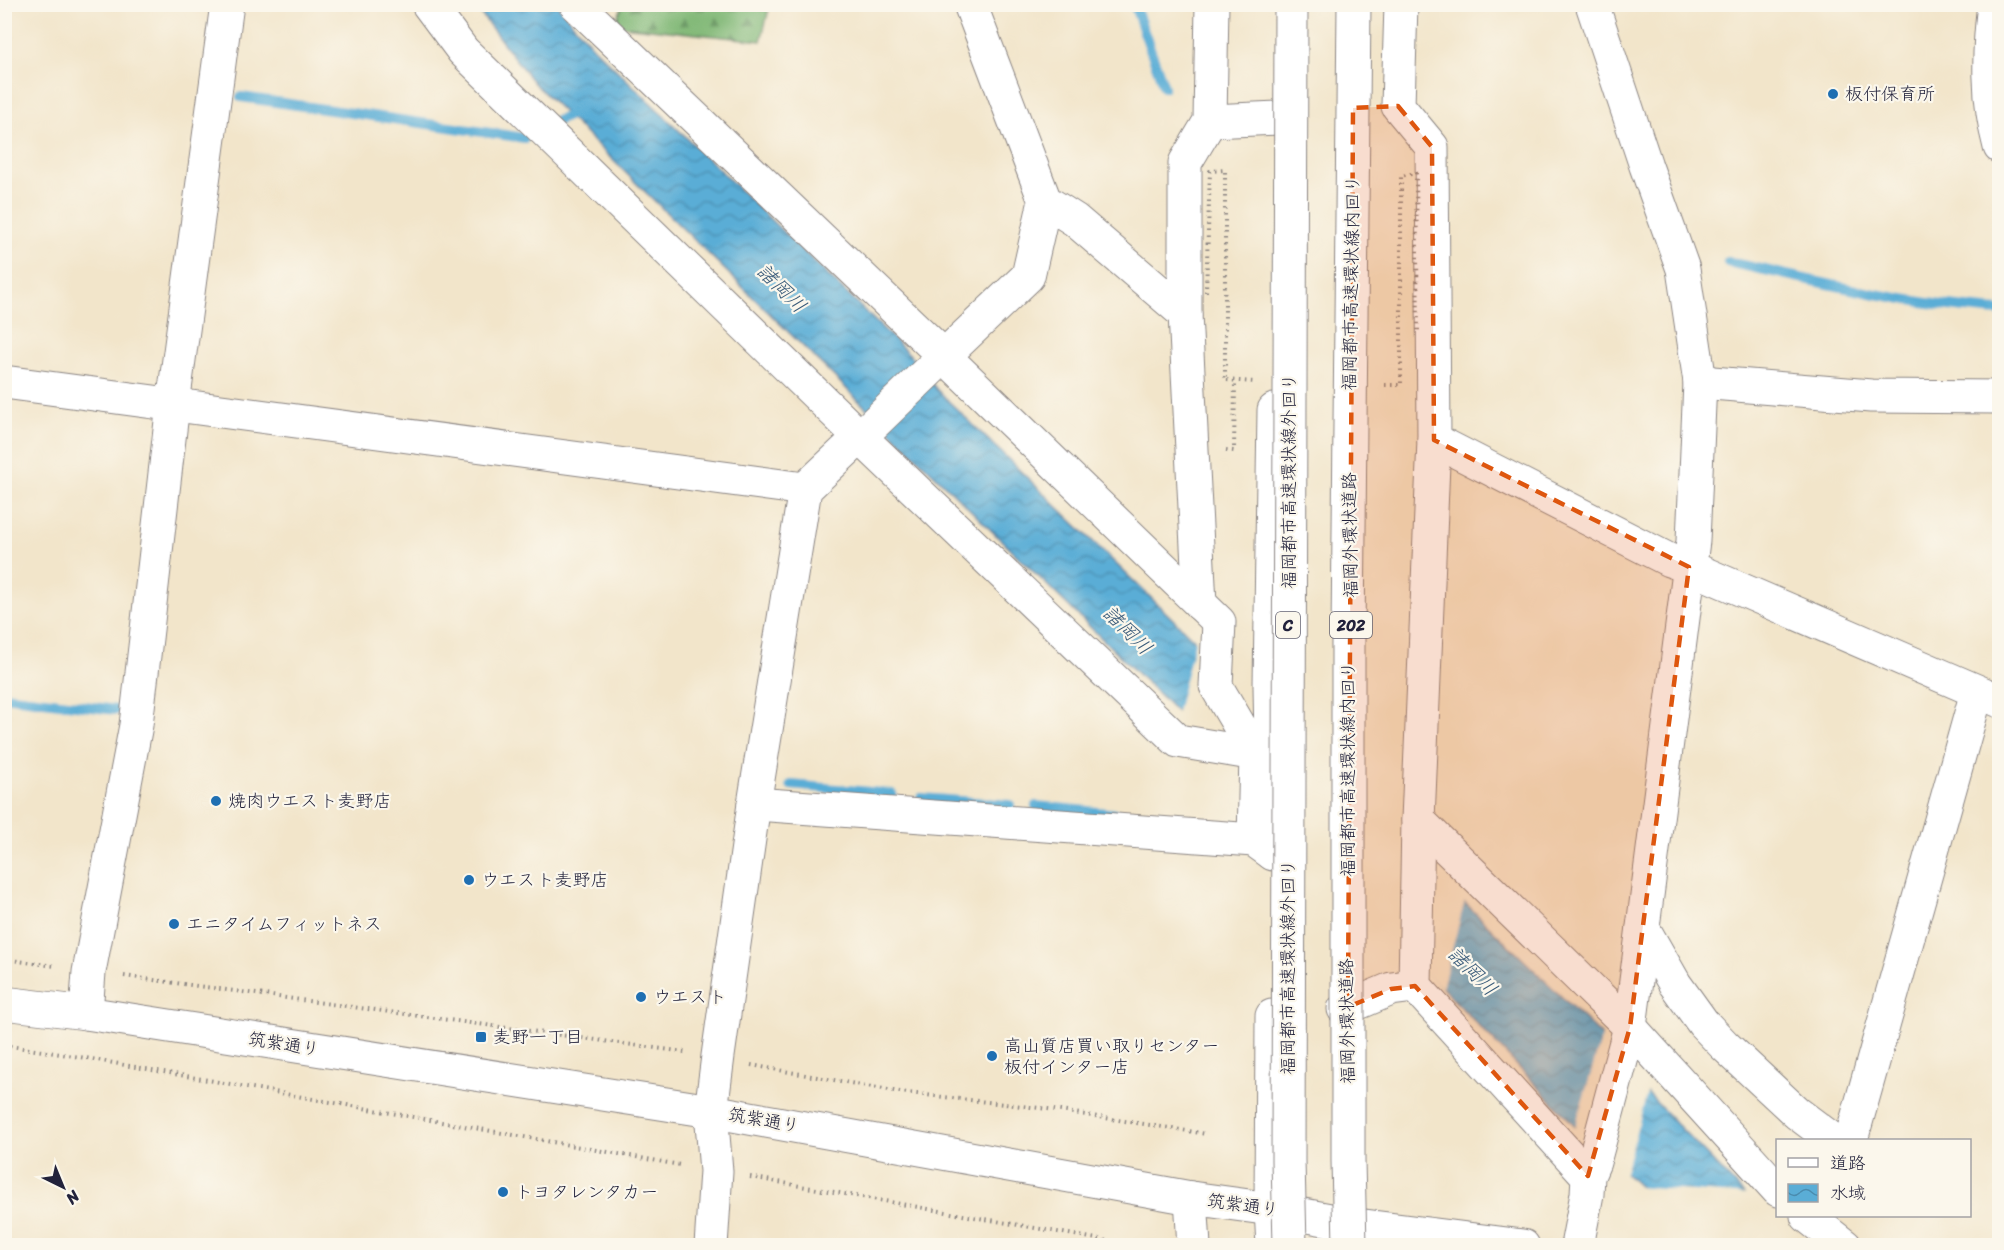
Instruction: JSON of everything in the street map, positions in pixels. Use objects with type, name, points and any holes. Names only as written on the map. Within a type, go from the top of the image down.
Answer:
[{"type":"main road","points":[[86,1012],[89,972],[136,725],[173,404],[227,4]]},
{"type":"main road","points":[[428,4],[463,51],[860,437],[1178,741],[1256,754]]},
{"type":"main road","points":[[576,4],[1219,622],[1216,686],[1256,754],[1264,847]]},
{"type":"main road","points":[[711,1245],[716,1172],[711,1111],[754,804],[804,489],[1028,276],[1044,201],[970,4]]},
{"type":"main road","points":[[1200,604],[1185,314],[1185,163],[1210,121],[1212,4]]},
{"type":"main road","points":[[1274,1245],[1271,1209],[1264,847],[1270,686],[1279,4]]},
{"type":"main road","name":"福岡都市高速環状線外回り","points":[[1290,1245],[1288,758],[1291,4]]},
{"type":"main road","name":"福岡外環状道路","points":[[1354,1238],[1344,1009],[1351,706],[1349,451],[1356,4]]},
{"type":"main road","name":"福岡都市高速環状線内回り","points":[[1354,1238],[1348,1161],[1348,635],[1356,4]]},
{"type":"main road","points":[[1401,4],[1398,106],[1432,147],[1434,440],[1418,820],[1415,986],[1591,1169]]},
{"type":"main road","points":[[1577,1245],[1591,1169],[1630,1027],[1694,541],[1700,382],[1683,269],[1592,4]]},
{"type":"main road","points":[[1994,4],[1989,47],[1992,119],[2000,147]]},
{"type":"main road","points":[[1353,108],[1398,106]]},
{"type":"main road","points":[[1210,121],[1278,118]]},
{"type":"main road","points":[[1044,201],[1075,220],[1185,314]]},
{"type":"main road","points":[[4,382],[804,489]]},
{"type":"main road","points":[[1700,382],[1871,396],[2000,397]]},
{"type":"main road","points":[[1434,440],[1668,560],[1988,696],[1851,1139]]},
{"type":"main road","points":[[754,804],[1264,847]]},
{"type":"main road","points":[[1418,820],[1630,1027],[1776,1188]]},
{"type":"main road","points":[[1643,928],[1675,984],[1703,1023],[1797,1113],[1832,1139]]},
{"type":"main road","points":[[1344,1009],[1391,989],[1415,986]]},
{"type":"main road","name":"筑紫通り","points":[[4,1003],[86,1012],[711,1111],[1191,1198],[1271,1209],[1354,1238],[1523,1245]]},
{"type":"main road","points":[[1191,1198],[1194,1245]]},
{"type":"path","points":[[1222,450],[1234,451],[1235,381]]},
{"type":"path","points":[[4,959],[718,1056],[737,1063],[900,1092],[1048,1109],[1207,1134]]},
{"type":"path","points":[[4,1045],[1136,1245]]},
{"type":"highlighted area","points":[[1398,106],[1432,147],[1434,440],[1689,567],[1630,1027],[1588,1176],[1415,986],[1391,989],[1348,1007],[1353,108]]},
{"type":"green space","points":[[623,5],[770,5],[761,41],[614,25]]},
{"type":"water","name":"諸岡川","points":[[474,5],[557,5],[594,48],[909,354],[937,390],[1608,1042],[1648,1094],[1745,1195],[1699,1245],[1585,1136],[1179,714],[533,82]]},
{"type":"pier","points":[[1196,637],[1465,900],[1442,988],[1391,939],[1176,715]]},
{"type":"pier","points":[[1603,1033],[1648,1090],[1624,1176],[1574,1130]]},
{"type":"pier","points":[[1636,1187],[1750,1195],[1802,1246],[1695,1246]]},
{"type":"waterway","points":[[1134,4],[1164,87]]},
{"type":"waterway","points":[[241,97],[525,138]]},
{"type":"waterway","points":[[557,121],[579,111]]},
{"type":"waterway","points":[[1728,262],[1897,298],[2000,311]]},
{"type":"waterway","points":[[4,696],[116,710]]},
{"type":"waterway","points":[[791,785],[892,794]]},
{"type":"waterway","points":[[921,798],[1010,805]]},
{"type":"waterway","points":[[1036,806],[1116,814]]},
{"type":"place","name":"板付保育所","points":[[1833,94]]},
{"type":"place","name":"焼肉ウエスト麦野店","points":[[216,801]]},
{"type":"place","name":"ウエスト麦野店","points":[[469,880]]},
{"type":"place","name":"エニタイムフィットネス","points":[[174,924]]},
{"type":"place","name":"ウエスト","points":[[641,997]]},
{"type":"place","name":"麦野一丁目","points":[[481,1037]]},
{"type":"place","name":"高山質店買い取りセンター 板付インター店","points":[[992,1056]]},
{"type":"place","name":"トヨタレンタカー","points":[[503,1192]]}]
